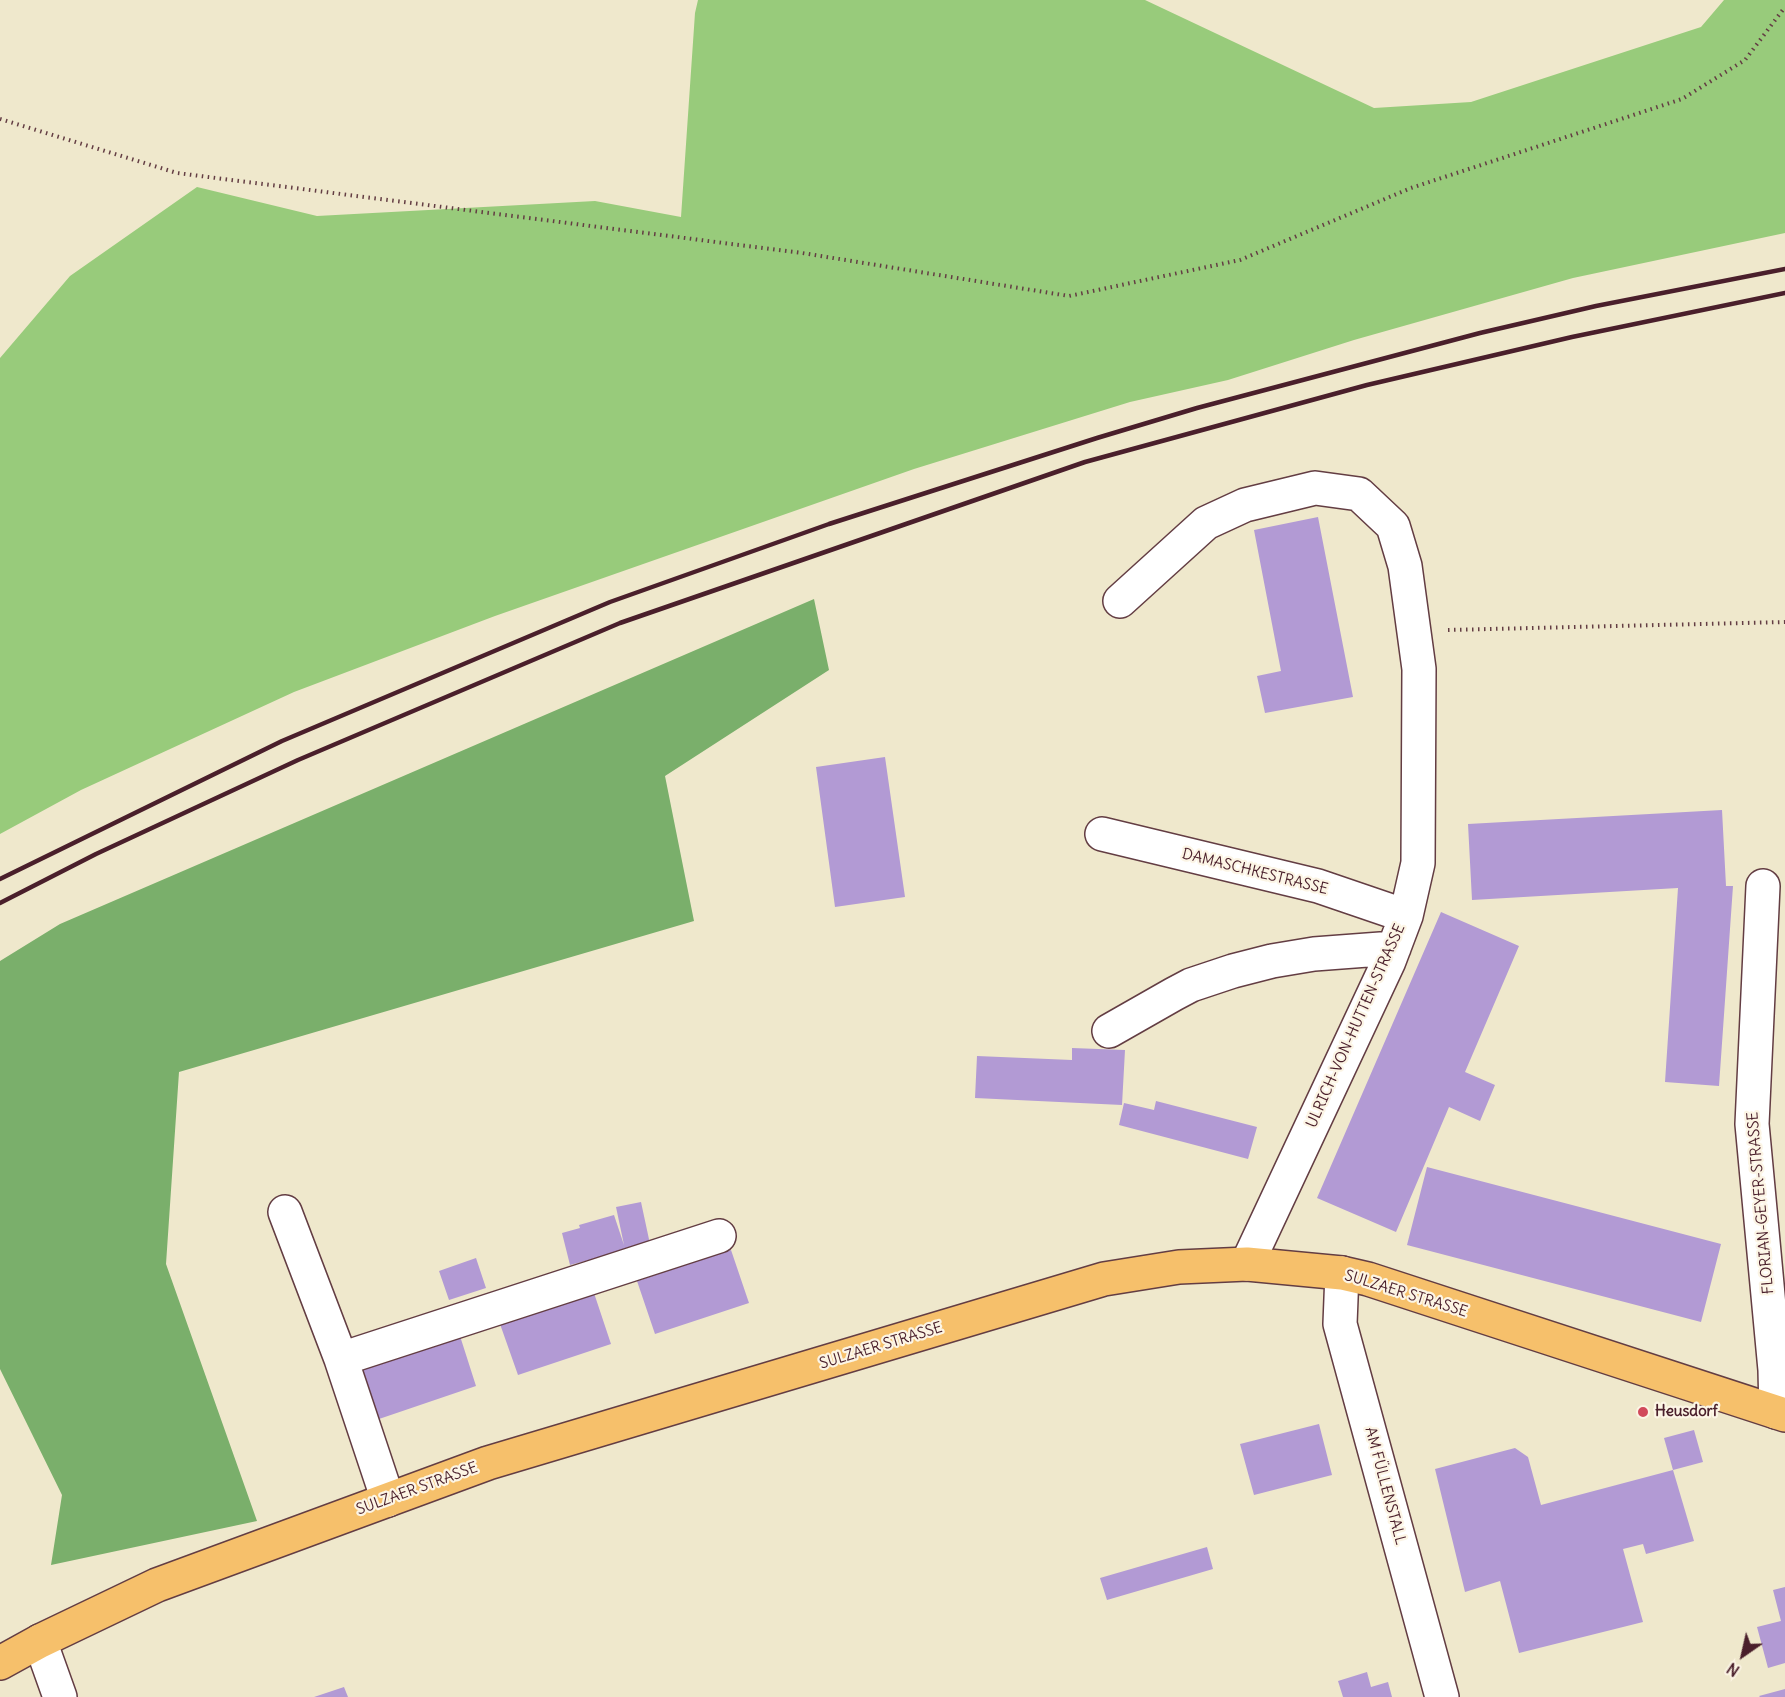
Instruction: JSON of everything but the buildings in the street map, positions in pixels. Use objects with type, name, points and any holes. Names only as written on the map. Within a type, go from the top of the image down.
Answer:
[{"type":"main road","name":"SULZAER STRASSE","points":[[0,1663],[40,1641],[157,1585],[488,1463],[1104,1279],[1179,1266],[1247,1264],[1342,1273],[1368,1279],[1780,1414]]},
{"type":"street","name":"ULRICH-VON-HUTTEN-STRASSE","points":[[1120,601],[1206,523],[1245,505],[1315,488],[1359,494],[1393,526],[1405,566],[1419,669],[1418,862],[1406,916],[1394,948],[1247,1264]]},
{"type":"street","name":"DAMASCHKESTRASSE","points":[[1102,834],[1318,886],[1406,916]]},
{"type":"street","name":"FLORIAN-GEYER-STRASSE","points":[[1763,886],[1752,1124],[1780,1414]]},
{"type":"street","points":[[1109,1031],[1191,985],[1233,971],[1314,954],[1394,948]]},
{"type":"street","points":[[285,1212],[341,1359],[388,1500]]},
{"type":"street","points":[[341,1359],[718,1236]]},
{"type":"street","name":"AM FÜLLENSTALL","points":[[1342,1273],[1340,1324],[1442,1697]]},
{"type":"street","points":[[40,1641],[60,1697]]},
{"type":"path","points":[[0,119],[177,173],[802,253],[1068,296],[1239,260],[1411,188],[1682,99],[1745,60],[1785,7]]},
{"type":"path","points":[[1414,629],[1785,622]]},
{"type":"green space","points":[[698,0],[1145,0],[1374,108],[1471,102],[1701,27],[1724,0],[1785,0],[1785,233],[1573,278],[1354,340],[1228,380],[1130,402],[914,469],[495,616],[294,692],[81,790],[0,834],[0,358],[70,276],[197,187],[317,216],[595,201],[681,217],[695,13]]},
{"type":"green space","points":[[814,599],[829,670],[665,776],[694,921],[179,1072],[166,1264],[257,1521],[51,1565],[62,1495],[0,1369],[0,961],[60,924]]},
{"type":"railway","points":[[0,879],[282,741],[610,602],[829,524],[1197,408],[1480,333],[1596,306],[1785,269]]},
{"type":"railway","points":[[0,903],[96,854],[298,760],[620,623],[1085,462],[1367,385],[1572,337],[1785,293]]},
{"type":"place","name":"Heusdorf","points":[[1643,1412]]}]
